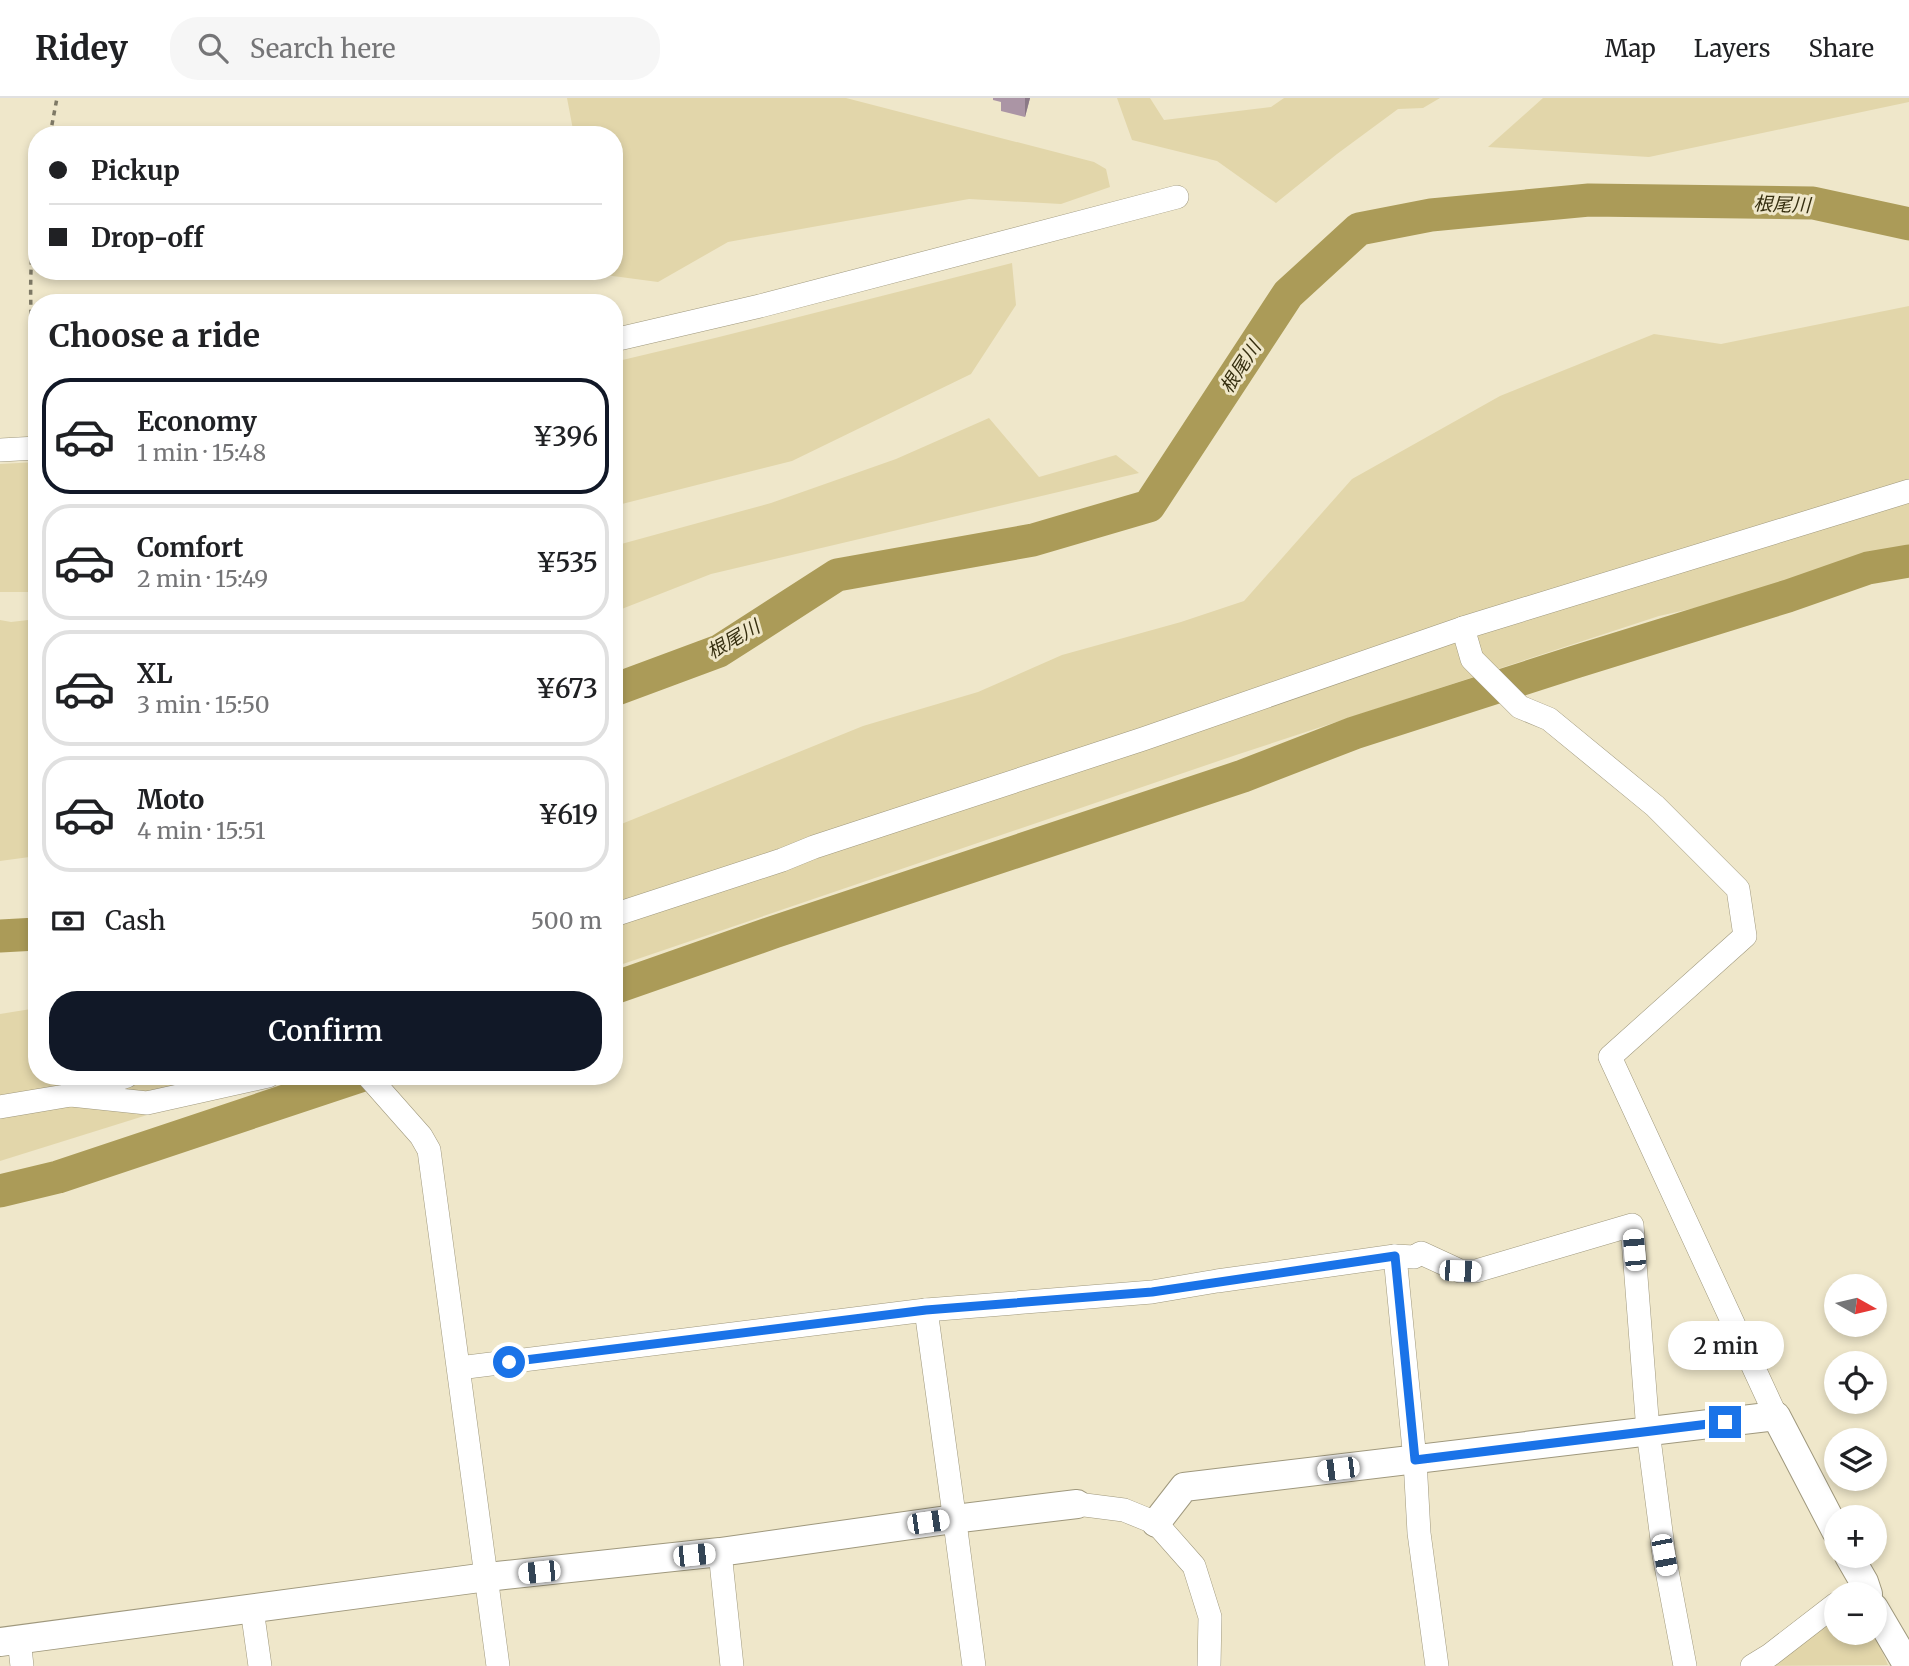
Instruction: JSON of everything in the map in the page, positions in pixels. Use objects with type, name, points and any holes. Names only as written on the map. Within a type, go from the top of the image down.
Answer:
[{"type":"street","points":[[623,338],[760,306],[1177,197]]},
{"type":"street","points":[[0,450],[28,448]]},
{"type":"street","points":[[623,912],[1132,743],[1463,628],[1909,491]]},
{"type":"street","points":[[1463,628],[1472,659],[1520,707],[1549,719],[1655,806],[1738,889],[1745,936],[1610,1058],[1776,1416],[1824,1508]]},
{"type":"street","points":[[0,1107],[71,1095],[100,1085]]},
{"type":"street","points":[[71,1095],[147,1103],[228,1085]]},
{"type":"street","points":[[377,1085],[421,1136],[429,1150],[498,1666]]},
{"type":"street","points":[[459,1368],[926,1310],[1152,1292],[1395,1256],[1414,1257],[1422,1253],[1460,1271],[1476,1271],[1632,1225],[1648,1431],[1664,1555],[1685,1666]]},
{"type":"street","points":[[1395,1256],[1415,1460],[1419,1533],[1437,1666]]},
{"type":"street","points":[[926,1310],[974,1666]]},
{"type":"street","points":[[1156,1523],[1184,1487],[1776,1416]]},
{"type":"street","points":[[14,1649],[252,1609],[487,1577],[720,1552],[1077,1504],[1124,1510],[1156,1523],[1194,1566],[1210,1617],[1209,1666]]},
{"type":"street","points":[[720,1552],[732,1666]]},
{"type":"street","points":[[252,1609],[260,1666]]},
{"type":"street","points":[[1752,1666],[1824,1613]]},
{"type":"street","points":[[1887,1630],[1907,1665]]},
{"type":"path","points":[[52,126],[57,98]]},
{"type":"shaded area","points":[[567,98],[846,98],[1094,162],[1106,169],[1110,187],[1061,204],[969,199],[728,242],[658,282],[623,277],[623,126],[572,126]]},
{"type":"shaded area","points":[[1117,98],[1150,98],[1164,120],[1271,107],[1284,98],[1440,98],[1423,108],[1398,109],[1276,203],[1217,161],[1132,140]]},
{"type":"shaded area","points":[[1543,98],[1909,98],[1909,102],[1649,157],[1488,147]]},
{"type":"shaded area","points":[[1012,263],[1016,305],[971,374],[792,461],[623,504],[623,360]]},
{"type":"shaded area","points":[[1909,306],[1909,560],[1659,616],[1239,754],[623,964],[623,823],[863,726],[978,692],[1062,655],[1181,622],[1244,601],[1352,479],[1500,396],[1654,334],[1721,344]]},
{"type":"shaded area","points":[[989,418],[1039,477],[1116,455],[1139,473],[711,574],[623,608],[623,544],[771,503],[896,459]]},
{"type":"shaded area","points":[[28,462],[28,592],[0,592],[0,464]]},
{"type":"shaded area","points":[[0,620],[28,620],[28,857],[0,861]]},
{"type":"shaded area","points":[[28,1009],[28,1085],[243,1085],[0,1161],[0,1014]]},
{"type":"shaded area","points":[[1824,1617],[1824,1645],[1879,1645],[1888,1665],[1761,1666]]},
{"type":"waterway","name":"根尾川","points":[[623,687],[719,651],[837,575],[1033,540],[1149,506],[1288,294],[1359,229],[1431,215],[1589,200],[1813,203],[1909,224]]},
{"type":"waterway","points":[[623,985],[1243,776],[1354,733],[1788,596],[1868,568],[1909,561]]},
{"type":"waterway","name":"根尾川","points":[[0,936],[28,934]]},
{"type":"waterway","points":[[0,1191],[58,1177],[333,1085]]},
{"type":"route","points":[[509,1362],[926,1310],[1152,1292],[1395,1256],[1415,1460],[1725,1422]]}]
